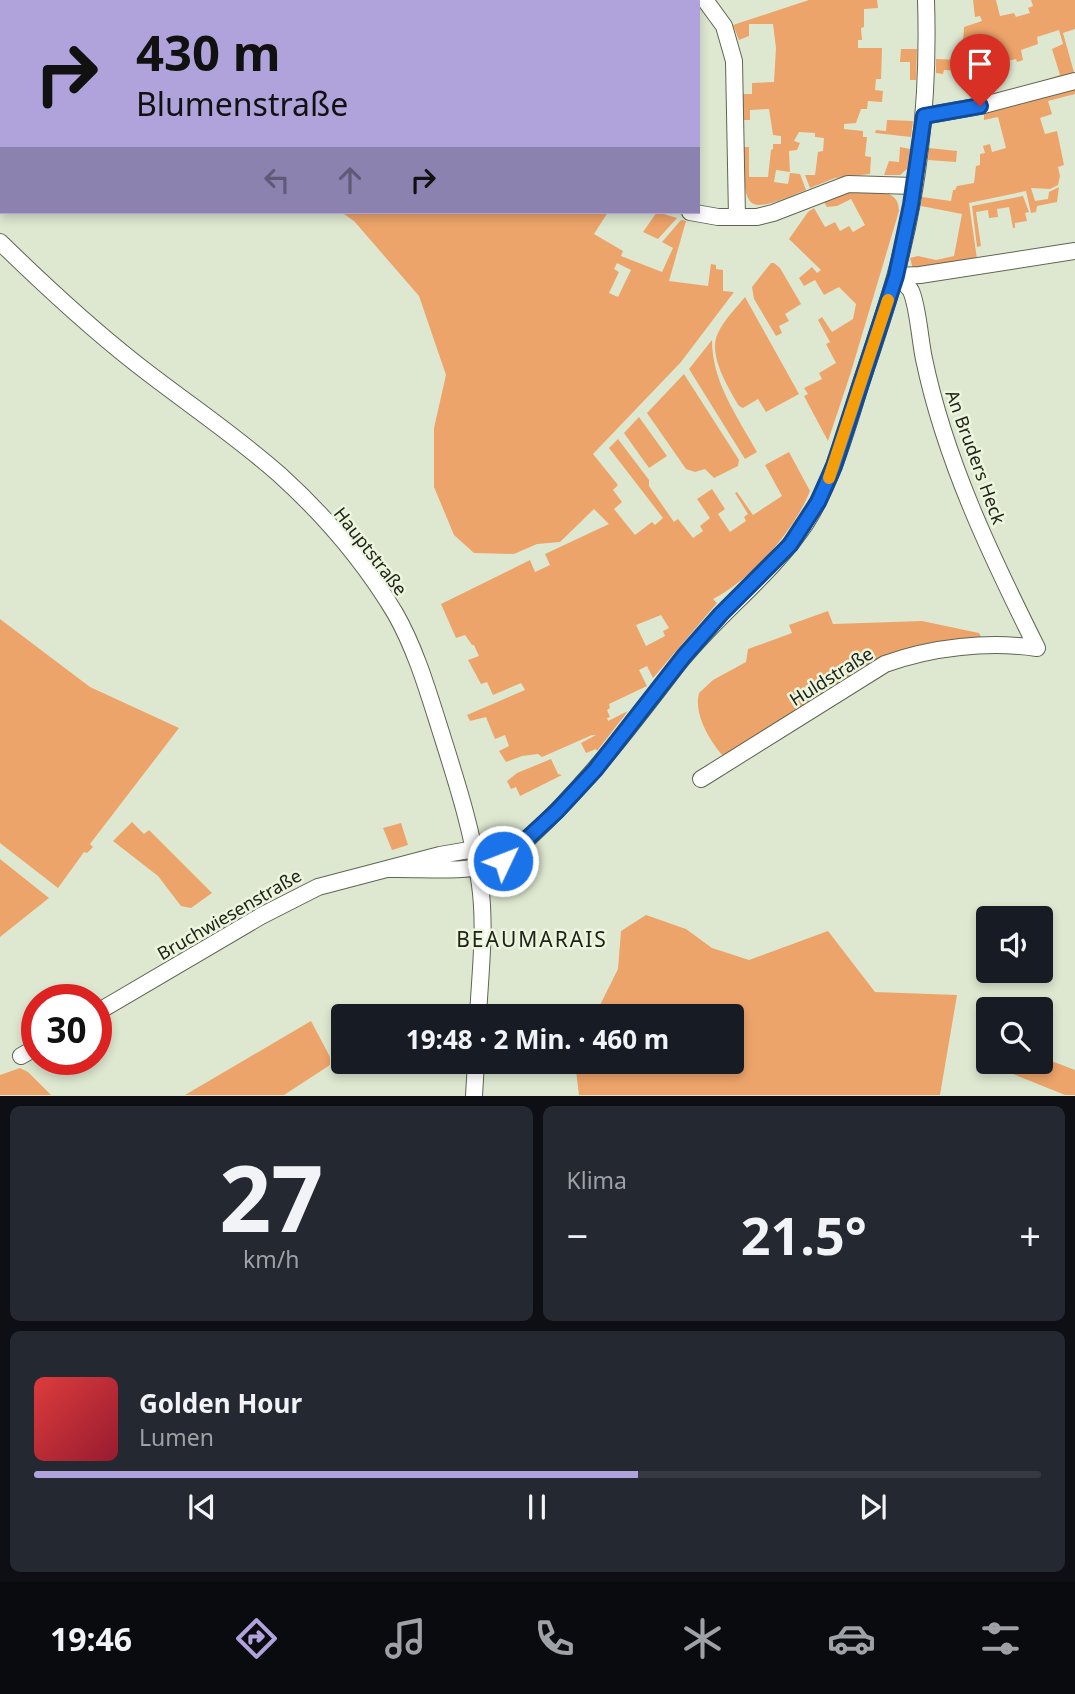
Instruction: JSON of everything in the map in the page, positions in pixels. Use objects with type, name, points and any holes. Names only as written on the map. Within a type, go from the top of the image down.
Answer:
[{"type":"street","points":[[705,0],[724,26],[734,61],[737,217]]},
{"type":"street","points":[[477,868],[503,861],[557,811],[600,765],[684,656],[721,614],[776,561],[818,502],[834,466],[896,276],[914,186],[924,116],[926,0]]},
{"type":"street","points":[[924,116],[1014,98],[1075,81]]},
{"type":"street","points":[[700,214],[737,217],[773,213],[848,184],[914,186]]},
{"type":"street","name":"Hauptstraße","points":[[0,242],[97,332],[245,445],[281,476],[309,503],[353,555],[389,605],[407,639],[431,702],[473,849],[482,915],[479,1004]]},
{"type":"street","points":[[896,276],[920,275],[1075,251]]},
{"type":"street","name":"An Bruders Heck","points":[[896,276],[911,289],[928,380],[961,480],[1037,648]]},
{"type":"street","name":"Huldstraße","points":[[701,779],[885,664],[904,657],[966,647],[1007,643],[1037,648]]},
{"type":"street","name":"Bruchwiesenstraße","points":[[112,1004],[295,897],[340,880],[473,849],[526,840]]},
{"type":"street","name":"Bruchwiesenstraße","points":[[389,869],[477,868]]},
{"type":"street","points":[[474,1096],[475,1074]]},
{"type":"shaded area","points":[[809,0],[877,0],[878,8],[864,9],[862,40],[858,40],[858,48],[882,48],[881,79],[876,79],[875,90],[883,91],[882,102],[868,101],[867,109],[861,109],[856,123],[844,124],[844,129],[863,131],[863,137],[867,137],[865,156],[871,157],[870,174],[835,178],[810,188],[805,175],[815,175],[818,152],[823,151],[824,138],[815,137],[815,133],[799,132],[794,141],[800,143],[797,150],[789,151],[790,172],[776,170],[774,182],[788,184],[790,173],[800,174],[806,190],[759,205],[752,203],[747,196],[743,147],[749,147],[749,177],[768,177],[771,150],[773,144],[781,144],[781,136],[773,135],[769,109],[750,110],[750,120],[743,120],[743,94],[752,94],[752,83],[774,82],[776,48],[773,24],[749,24],[749,36],[739,40],[733,25]]},
{"type":"shaded area","points":[[973,0],[996,0],[1000,16],[1014,13],[1016,17],[1030,13],[1028,8],[1033,6],[1031,0],[1075,0],[1075,29],[1063,33],[1075,76],[1043,85],[1042,81],[1060,75],[1052,49],[1063,44],[1059,30],[1037,37],[1038,44],[1021,50],[1023,60],[1001,60],[992,66],[993,74],[980,78],[974,75],[973,71],[944,70],[943,74],[936,73],[936,59],[962,60],[964,27],[982,21],[980,16],[975,17]]},
{"type":"shaded area","points":[[901,49],[917,49],[916,80],[910,80],[910,62],[900,62]]},
{"type":"shaded area","points":[[1075,87],[1075,94],[1048,101],[1052,114],[1040,118],[1045,134],[1057,131],[1064,165],[1058,167],[1058,185],[1050,189],[1031,188],[1035,201],[1048,199],[1049,192],[1059,187],[1057,202],[1037,206],[1036,212],[1031,213],[1026,191],[969,203],[977,259],[913,269],[910,258],[918,256],[936,260],[954,256],[962,214],[921,206],[922,197],[951,201],[953,190],[957,186],[974,183],[976,166],[980,165],[980,154],[985,153],[983,146],[990,144],[992,152],[1006,148],[998,117],[984,120],[984,110]]},
{"type":"shaded area","points":[[887,120],[913,121],[911,137],[875,133],[876,130],[886,131]]},
{"type":"shaded area","points":[[900,147],[910,149],[907,169],[900,175],[884,175],[889,161],[899,162]]},
{"type":"shaded area","points":[[929,148],[957,151],[956,162],[928,160]]},
{"type":"shaded area","points":[[850,192],[891,195],[898,204],[899,211],[828,441],[804,396],[808,394],[804,388],[822,379],[819,373],[836,363],[826,344],[830,342],[818,320],[822,317],[832,332],[853,319],[856,304],[839,287],[824,295],[815,280],[804,286],[799,278],[812,267],[817,273],[821,270],[789,239],[808,212],[814,208],[825,227],[835,222],[840,231],[849,226],[853,232],[865,225],[851,199],[837,206],[827,207],[824,202]]},
{"type":"shaded area","points":[[1023,196],[1029,212],[1025,213],[1027,221],[1015,223],[1015,228],[1009,207],[997,209],[998,217],[989,218],[988,210],[976,212],[981,246],[977,247],[972,206]]},
{"type":"shaded area","points":[[344,214],[607,214],[594,234],[623,251],[621,256],[662,272],[673,248],[662,242],[681,220],[686,221],[669,281],[708,286],[711,264],[716,265],[716,269],[723,270],[723,291],[734,292],[681,362],[593,454],[618,485],[613,490],[622,502],[614,509],[635,535],[652,522],[655,525],[663,518],[609,448],[618,439],[649,480],[649,486],[674,522],[678,519],[693,538],[703,531],[700,526],[710,518],[697,499],[712,489],[725,509],[718,514],[730,532],[746,521],[744,517],[748,514],[735,493],[737,492],[753,515],[782,496],[765,465],[789,452],[810,491],[793,522],[770,553],[742,580],[713,599],[717,603],[653,678],[647,666],[639,670],[647,686],[609,704],[608,721],[628,711],[597,751],[596,749],[586,753],[581,743],[596,735],[592,735],[542,757],[538,754],[522,756],[506,762],[499,751],[509,746],[505,735],[495,739],[486,717],[470,721],[467,715],[525,690],[521,683],[493,695],[487,682],[481,684],[468,660],[479,656],[474,645],[465,635],[456,638],[441,604],[530,560],[535,572],[550,565],[545,554],[609,524],[594,509],[560,542],[537,544],[514,554],[474,553],[454,535],[434,487],[434,428],[446,375],[419,296],[354,221]],"holes":[[[617,263],[631,270],[618,297],[609,293],[619,272],[614,269]],[[661,615],[669,628],[663,631],[665,636],[646,646],[636,625]]]},
{"type":"shaded area","points":[[656,214],[677,218],[658,239],[643,232]]},
{"type":"shaded area","points":[[771,263],[780,268],[801,304],[785,314],[789,321],[779,326],[782,333],[776,336],[754,299],[752,287]]},
{"type":"shaded area","points":[[745,297],[799,394],[766,412],[758,399],[743,408],[739,406],[721,371],[715,351],[718,333]]},
{"type":"shaded area","points":[[712,340],[721,384],[757,452],[745,459],[689,369]]},
{"type":"shaded area","points":[[684,374],[739,460],[738,466],[714,478],[705,469],[695,472],[686,469],[647,413]]},
{"type":"shaded area","points":[[639,417],[667,456],[649,468],[624,433]]},
{"type":"shaded area","points":[[828,611],[833,624],[922,621],[979,633],[983,640],[927,650],[727,760],[715,746],[701,720],[699,693],[713,680],[746,662],[748,649],[792,633],[789,625]]},
{"type":"shaded area","points":[[0,619],[90,687],[179,728],[90,844],[93,847],[87,853],[84,852],[58,888],[0,843]]},
{"type":"shaded area","points":[[551,759],[558,774],[562,775],[520,796],[516,787],[511,789],[507,781],[517,773]]},
{"type":"shaded area","points":[[132,822],[144,834],[149,830],[212,893],[191,908],[181,906],[158,876],[113,841]]},
{"type":"shaded area","points":[[401,823],[408,845],[392,850],[383,828]]},
{"type":"shaded area","points":[[0,859],[49,898],[0,937]]},
{"type":"shaded area","points":[[646,915],[686,929],[712,948],[749,960],[828,931],[875,992],[957,995],[940,1095],[579,1095],[576,1074],[744,1074],[744,1004],[600,1004],[618,969],[621,931]]},
{"type":"shaded area","points":[[311,1021],[330,1057],[330,1065],[284,1095],[185,1095]]},
{"type":"shaded area","points":[[1053,1062],[1075,1070],[1075,1095],[1065,1095],[1013,1074],[1053,1074]]},
{"type":"shaded area","points":[[20,1068],[21,1075],[31,1075],[51,1095],[0,1095],[0,1075]]},
{"type":"slow traffic","points":[[829,478],[888,300]]},
{"type":"district","name":"BEAUMARAIS","points":[[532,939]]},
{"type":"route","points":[[503,861],[581,785],[684,656],[721,614],[790,545],[818,502],[834,466],[896,276],[911,205],[924,116],[980,106]]}]
